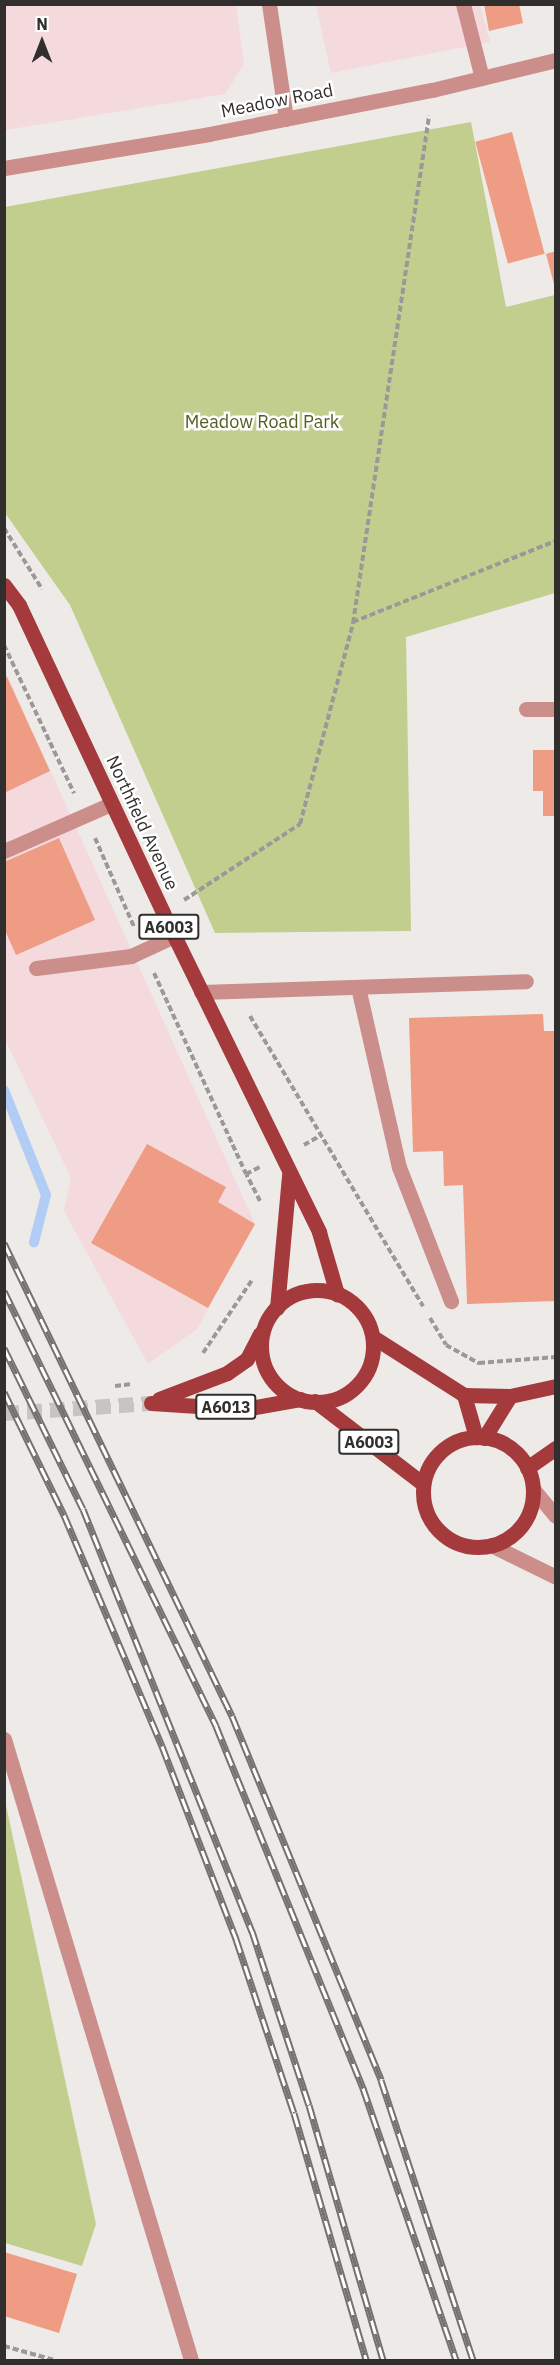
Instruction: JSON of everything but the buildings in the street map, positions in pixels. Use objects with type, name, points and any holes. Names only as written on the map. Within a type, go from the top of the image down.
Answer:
[{"type":"main road","name":"Northfield Avenue","points":[[4,585],[19,605],[174,936],[289,1176],[319,1232],[337,1294]]},
{"type":"main road","name":"A6003","points":[[289,1176],[272,1314],[262,1347],[266,1367],[277,1384],[307,1400],[423,1484]]},
{"type":"main road","points":[[272,1314],[305,1291],[337,1294],[361,1310],[373,1337],[369,1366],[352,1390],[335,1399],[307,1400]]},
{"type":"main road","name":"A6013","points":[[272,1314],[247,1359],[234,1368],[151,1403],[244,1409],[307,1400]]},
{"type":"main road","points":[[373,1337],[464,1395],[510,1396],[555,1386]]},
{"type":"main road","points":[[464,1395],[480,1437]]},
{"type":"main road","points":[[480,1437],[510,1396]]},
{"type":"main road","points":[[480,1437],[502,1442],[527,1468],[533,1489],[531,1508],[522,1525],[508,1538],[491,1545],[469,1547],[449,1540],[434,1525],[424,1506],[423,1484],[429,1466],[441,1451],[458,1441],[480,1437]]},
{"type":"main road","points":[[527,1468],[555,1448]]},
{"type":"street","points":[[269,4],[286,119]]},
{"type":"street","points":[[463,4],[482,78]]},
{"type":"street","name":"Meadow Road","points":[[4,168],[286,119],[555,64]]},
{"type":"street","points":[[526,709],[555,709]]},
{"type":"street","points":[[4,851],[111,804]]},
{"type":"street","points":[[36,968],[132,956],[174,936]]},
{"type":"street","points":[[201,992],[526,981]]},
{"type":"street","points":[[358,987],[399,1167],[451,1301]]},
{"type":"street","points":[[533,1489],[555,1516]]},
{"type":"street","points":[[491,1545],[555,1577]]},
{"type":"street","points":[[4,1739],[191,2361]]},
{"type":"path","points":[[163,913],[300,824],[353,623],[432,90]]},
{"type":"path","points":[[353,623],[555,541]]},
{"type":"path","points":[[4,645],[85,815],[143,950],[263,1207]]},
{"type":"path","points":[[312,1141],[321,1135]]},
{"type":"path","points":[[246,1174],[254,1170]]},
{"type":"path","points":[[196,1358],[211,1346],[257,1272]]},
{"type":"path","points":[[115,1386],[142,1382]]},
{"type":"path","points":[[4,2346],[54,2361]]},
{"type":"shaded area","points":[[5,4],[236,5],[244,64],[225,94],[5,130]]},
{"type":"shaded area","points":[[316,5],[480,5],[490,42],[331,73]]},
{"type":"shaded area","points":[[5,670],[255,1224],[197,1329],[148,1364],[64,1211],[71,1178],[5,1039]]},
{"type":"green space","name":"Meadow Road Park","points":[[471,122],[506,307],[555,295],[555,593],[406,637],[411,931],[215,933],[70,605],[5,513],[5,207]]},
{"type":"green space","points":[[4,1796],[96,2224],[82,2266],[5,2243]]},
{"type":"waterway","points":[[4,1090],[46,1195],[34,1242]]},
{"type":"tunnel","points":[[4,1413],[151,1403]]},
{"type":"railway","points":[[4,1243],[232,1716],[381,2080],[473,2360]]},
{"type":"railway","points":[[4,1291],[216,1726],[363,2088],[456,2360]]},
{"type":"railway","points":[[4,1348],[83,1509],[252,1931],[309,2105],[383,2360]]},
{"type":"railway","points":[[4,1392],[64,1515],[162,1746],[236,1939],[294,2113],[366,2360]]}]
